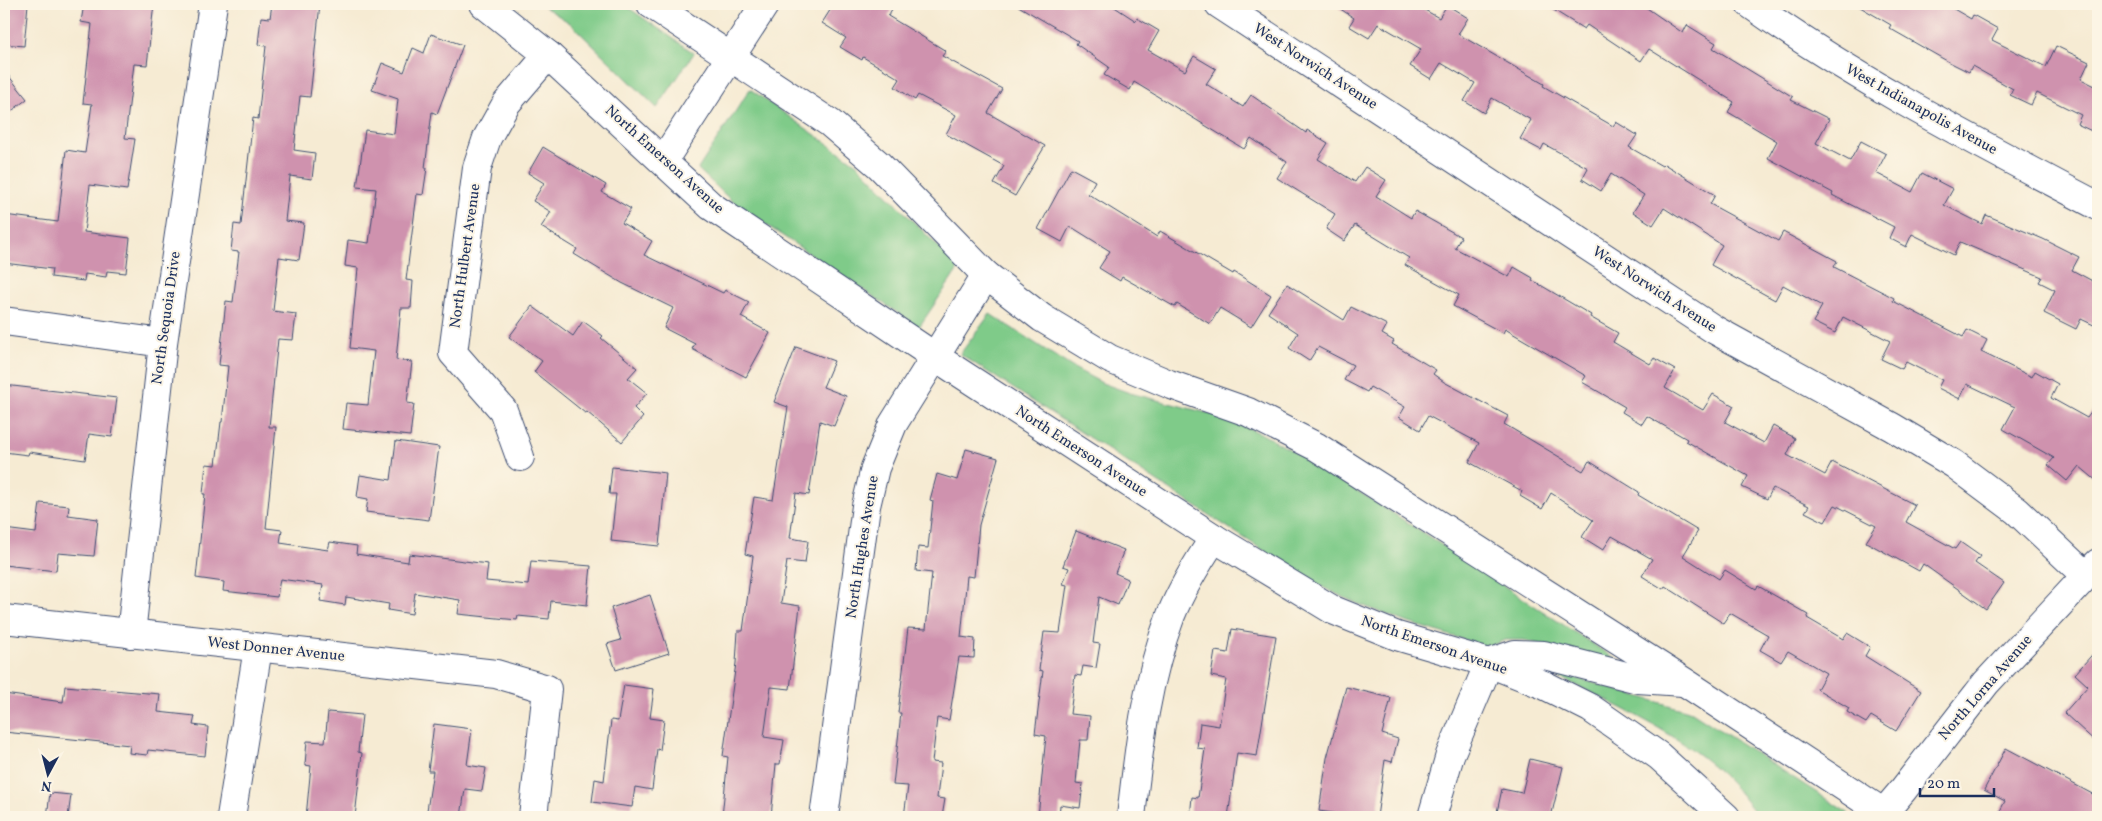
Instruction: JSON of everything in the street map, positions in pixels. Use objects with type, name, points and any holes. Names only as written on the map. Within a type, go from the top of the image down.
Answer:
[{"type":"street","name":"North Sequoia Drive","points":[[131,634],[163,344],[213,4]]},
{"type":"street","name":"North Emerson Avenue","points":[[484,4],[548,55],[711,206],[934,356],[1214,538],[1333,610],[1397,636],[1489,663],[1590,708],[1659,756],[1726,817]]},
{"type":"street","points":[[651,4],[830,123],[879,165],[986,275],[1042,318],[1110,360],[1169,384],[1248,412],[1317,447],[1686,683],[1884,816]]},
{"type":"street","points":[[663,161],[765,4]]},
{"type":"street","name":"West Norwich Avenue","points":[[1219,4],[1715,330],[1892,427],[1954,464],[2092,569]]},
{"type":"street","name":"West Indianapolis Avenue","points":[[1750,4],[1836,63],[1935,119],[2098,206]]},
{"type":"street","name":"North Hulbert Avenue","points":[[520,457],[503,410],[453,353],[478,168],[484,146],[506,104],[548,55]]},
{"type":"street","name":"North Hughes Avenue","points":[[824,817],[866,506],[875,468],[893,424],[986,275]]},
{"type":"street","points":[[4,321],[163,344]]},
{"type":"street","points":[[1131,817],[1143,716],[1155,662],[1172,613],[1193,571],[1214,538]]},
{"type":"street","name":"North Lorna Avenue","points":[[1884,816],[1986,683],[2092,569]]},
{"type":"street","name":"West Donner Avenue","points":[[4,619],[496,674],[547,689],[533,817]]},
{"type":"street","points":[[231,817],[258,648]]},
{"type":"street","points":[[1432,817],[1450,755],[1489,663],[1515,654],[1544,655],[1638,679],[1686,683]]},
{"type":"green space","points":[[540,4],[623,4],[694,53],[657,108],[570,23]]},
{"type":"green space","points":[[750,89],[858,165],[959,268],[919,327],[735,204],[698,169]]},
{"type":"green space","points":[[990,314],[1072,367],[1102,383],[1130,393],[1219,416],[1260,433],[1291,450],[1385,508],[1634,671],[1524,640],[1505,640],[1488,647],[1409,623],[1356,603],[1314,583],[960,354]]},
{"type":"green space","points":[[1539,667],[1692,712],[1848,813],[1844,817],[1759,817],[1722,774],[1681,742],[1634,714]]},
{"type":"building","points":[[4,4],[28,4],[24,46],[4,44]]},
{"type":"building","points":[[84,4],[154,4],[147,65],[134,64],[125,138],[135,139],[127,190],[90,185],[84,232],[130,238],[126,273],[107,271],[106,277],[85,274],[84,281],[51,277],[52,269],[4,263],[4,215],[58,222],[66,150],[85,153],[92,104],[83,103],[92,24],[81,22]]},
{"type":"building","points":[[272,4],[320,4],[310,97],[300,96],[294,150],[315,153],[312,179],[290,176],[285,221],[304,223],[299,260],[279,257],[273,311],[296,314],[293,340],[278,339],[269,427],[276,427],[266,528],[282,530],[280,543],[328,550],[330,542],[357,546],[356,554],[408,562],[409,554],[488,564],[486,581],[528,585],[531,561],[591,566],[587,605],[551,601],[549,619],[518,616],[517,620],[458,614],[460,600],[415,593],[412,614],[388,610],[389,604],[346,597],[345,605],[320,601],[323,585],[280,579],[277,597],[223,591],[224,582],[196,578],[205,494],[203,494],[206,464],[216,465],[222,422],[228,366],[219,365],[226,301],[233,302],[239,252],[231,251],[234,224],[241,225],[253,118],[258,119],[266,46],[258,45],[261,17],[270,18]]},
{"type":"building","points":[[834,4],[895,4],[888,16],[946,51],[942,56],[1002,89],[988,113],[1045,146],[1015,196],[994,184],[1004,166],[946,134],[956,115],[918,95],[915,100],[895,87],[900,79],[863,57],[862,60],[840,47],[846,38],[822,23]]},
{"type":"building","points":[[1015,4],[1110,4],[1136,21],[1137,18],[1159,31],[1148,50],[1185,71],[1194,56],[1216,69],[1206,84],[1243,107],[1251,95],[1306,133],[1307,130],[1328,143],[1318,159],[1355,182],[1365,167],[1386,180],[1376,196],[1411,218],[1415,211],[1461,237],[1455,248],[1509,277],[1514,267],[1618,333],[1613,342],[1650,364],[1654,358],[1675,370],[1665,388],[1703,410],[1713,394],[1734,406],[1725,422],[1764,443],[1773,426],[1795,438],[1787,455],[1825,475],[1832,462],[1915,505],[1906,522],[1955,549],[1960,542],[1980,556],[1975,563],[2004,583],[1986,609],[1923,564],[1919,571],[1866,542],[1876,526],[1835,505],[1825,522],[1805,512],[1809,506],[1773,488],[1767,499],[1742,487],[1748,476],[1686,441],[1687,439],[1647,416],[1642,424],[1622,412],[1625,407],[1582,382],[1586,376],[1505,329],[1503,333],[1453,306],[1459,295],[1405,265],[1409,258],[1355,225],[1344,241],[1326,229],[1335,214],[1277,178],[1287,162],[1251,138],[1244,149],[1134,82],[1130,90],[1104,75],[1109,67],[1076,44],[1078,41]]},
{"type":"building","points":[[1333,4],[1414,4],[1439,18],[1447,5],[1468,18],[1458,34],[1613,126],[1616,122],[1637,135],[1629,147],[1662,166],[1664,164],[1715,195],[1710,204],[1778,241],[1783,232],[1837,261],[1834,267],[1894,298],[1893,301],[1963,337],[1967,330],[1987,340],[1981,352],[2032,377],[2035,371],[2058,384],[2051,398],[2087,418],[2098,403],[2098,482],[2079,466],[2067,481],[2048,465],[2054,458],[2003,429],[2015,407],[1967,384],[1960,399],[1938,388],[1942,380],[1906,362],[1902,369],[1881,359],[1890,341],[1843,317],[1835,333],[1813,322],[1822,306],[1783,285],[1775,300],[1711,265],[1722,245],[1664,208],[1653,225],[1633,212],[1644,195],[1611,174],[1601,191],[1582,179],[1588,168],[1544,144],[1541,150],[1520,139],[1531,120],[1492,98],[1484,113],[1464,101],[1475,83],[1441,63],[1431,79],[1410,66],[1421,49],[1378,24],[1369,38],[1349,26],[1354,18]]},
{"type":"building","points":[[1544,4],[1641,4],[1683,33],[1687,25],[1716,43],[1713,48],[1793,97],[1791,100],[1829,119],[1816,143],[1850,161],[1861,141],[1886,154],[1876,173],[1912,192],[1922,173],[1953,189],[1944,205],[1982,224],[1986,215],[2043,239],[2079,257],[2072,270],[2098,284],[2098,327],[2081,319],[2076,329],[2044,313],[2055,290],[2039,282],[2042,277],[1960,242],[1954,255],[1912,234],[1906,247],[1889,238],[1894,227],[1832,195],[1833,193],[1768,158],[1777,141],[1728,112],[1734,102],[1649,49],[1641,61],[1587,25],[1584,29]]},
{"type":"building","points":[[1855,4],[1945,4],[1971,19],[1973,15],[1998,29],[1992,40],[2046,67],[2056,46],[2089,62],[2081,79],[2095,86],[2098,78],[2098,134],[2077,124],[2081,115],[2037,93],[2031,105],[2010,95],[2013,89],[1972,66],[1969,72],[1947,61],[1889,28],[1891,25]]},
{"type":"building","points":[[431,34],[463,45],[437,114],[432,112],[423,195],[417,194],[406,280],[413,281],[411,308],[401,308],[396,360],[412,362],[407,403],[414,404],[410,436],[343,429],[346,403],[368,405],[374,351],[350,348],[358,268],[345,266],[348,240],[369,243],[376,189],[357,187],[365,130],[394,134],[398,99],[372,90],[382,63],[404,72],[413,48],[424,53]]},
{"type":"building","points":[[4,70],[27,99],[4,117]]},
{"type":"building","points":[[543,147],[606,185],[602,192],[631,209],[622,223],[652,241],[644,255],[723,293],[725,290],[749,302],[741,317],[770,333],[746,377],[692,349],[695,344],[664,328],[673,308],[622,283],[574,254],[577,249],[541,227],[551,212],[533,201],[544,183],[528,173]]},
{"type":"building","points":[[1071,168],[1095,181],[1088,194],[1157,237],[1160,231],[1271,295],[1251,327],[1220,308],[1210,324],[1177,304],[1175,307],[1122,277],[1120,281],[1099,268],[1110,251],[1070,226],[1062,242],[1038,229]]},
{"type":"building","points":[[1287,284],[1344,320],[1351,307],[1387,325],[1382,334],[1394,341],[1392,344],[1436,370],[1433,374],[1444,382],[1508,416],[1504,424],[1583,471],[1589,461],[1639,492],[1638,495],[1698,531],[1683,556],[1719,579],[1725,570],[1756,589],[1758,586],[1809,615],[1807,618],[1843,639],[1847,633],[1870,647],[1865,656],[1921,691],[1896,731],[1871,716],[1866,723],[1847,712],[1849,708],[1817,689],[1826,673],[1788,651],[1781,662],[1760,650],[1768,635],[1730,613],[1723,623],[1665,586],[1663,589],[1642,576],[1652,559],[1612,536],[1603,550],[1582,537],[1593,520],[1551,493],[1542,509],[1520,496],[1522,491],[1469,462],[1479,443],[1428,416],[1420,430],[1399,417],[1405,407],[1370,387],[1367,392],[1344,380],[1353,365],[1318,347],[1309,361],[1289,348],[1298,333],[1268,313]]},
{"type":"building","points":[[532,306],[573,336],[583,321],[603,336],[601,338],[637,368],[628,378],[647,393],[634,408],[643,417],[622,442],[587,412],[585,413],[534,372],[542,361],[509,337]]},
{"type":"building","points":[[796,347],[834,361],[823,387],[846,396],[834,426],[820,421],[809,495],[796,493],[790,538],[808,541],[805,563],[787,561],[781,603],[800,606],[790,689],[771,687],[764,737],[784,740],[780,764],[776,764],[771,817],[722,817],[728,757],[723,756],[736,663],[738,631],[743,631],[753,556],[745,554],[754,497],[773,500],[788,407],[774,402]]},
{"type":"building","points":[[4,385],[117,398],[112,437],[89,434],[85,460],[29,452],[28,455],[4,452]]},
{"type":"building","points":[[396,441],[439,447],[429,520],[366,512],[368,499],[357,497],[360,475],[391,480]]},
{"type":"building","points":[[966,449],[998,458],[979,525],[974,577],[967,576],[961,637],[975,639],[974,658],[959,657],[949,720],[937,718],[932,762],[941,763],[937,798],[945,799],[942,817],[904,817],[908,786],[893,785],[901,713],[898,713],[908,628],[926,629],[932,573],[916,571],[918,547],[928,548],[933,501],[930,500],[937,474],[957,480]]},
{"type":"building","points":[[612,467],[666,473],[659,546],[611,541],[616,494],[609,494]]},
{"type":"building","points":[[40,503],[69,506],[68,515],[98,519],[94,556],[58,553],[56,571],[4,565],[4,529],[36,533]]},
{"type":"building","points":[[1076,531],[1124,550],[1115,573],[1128,579],[1118,605],[1099,597],[1093,643],[1100,644],[1096,668],[1083,666],[1081,676],[1075,675],[1070,714],[1090,716],[1088,740],[1080,740],[1076,783],[1083,784],[1080,808],[1060,805],[1059,817],[1038,817],[1046,736],[1035,734],[1043,671],[1039,670],[1044,632],[1060,633],[1067,585],[1063,584],[1069,568],[1063,566]]},
{"type":"building","points":[[650,595],[669,653],[616,670],[607,644],[621,640],[611,608]]},
{"type":"building","points":[[1232,629],[1276,636],[1257,756],[1237,753],[1228,817],[1190,817],[1192,797],[1198,798],[1205,749],[1197,748],[1200,723],[1219,726],[1226,679],[1211,676],[1215,651],[1228,653]]},
{"type":"building","points":[[2098,648],[2098,744],[2064,713],[2088,686],[2075,674]]},
{"type":"building","points":[[624,685],[654,689],[650,718],[664,720],[660,750],[657,749],[652,790],[635,787],[632,807],[592,802],[595,779],[604,781],[611,720],[618,721]]},
{"type":"building","points":[[65,686],[160,694],[158,712],[195,716],[193,725],[208,727],[205,756],[148,750],[147,755],[129,753],[130,745],[4,732],[4,694],[63,702]]},
{"type":"building","points":[[1346,687],[1391,698],[1382,734],[1398,739],[1392,762],[1385,760],[1377,817],[1359,817],[1319,811],[1327,758]]},
{"type":"building","points":[[328,712],[362,715],[358,752],[362,753],[355,817],[306,817],[311,766],[305,765],[307,741],[325,742]]},
{"type":"building","points":[[434,724],[472,729],[467,765],[486,768],[482,791],[465,789],[461,817],[426,817],[433,771],[428,771]]},
{"type":"building","points":[[2006,748],[2098,797],[2098,817],[1997,817],[2005,801],[1984,790]]},
{"type":"building","points":[[1530,759],[1563,767],[1551,817],[1518,817],[1497,812],[1502,789],[1522,793]]},
{"type":"building","points":[[50,793],[71,795],[68,817],[47,817]]}]
